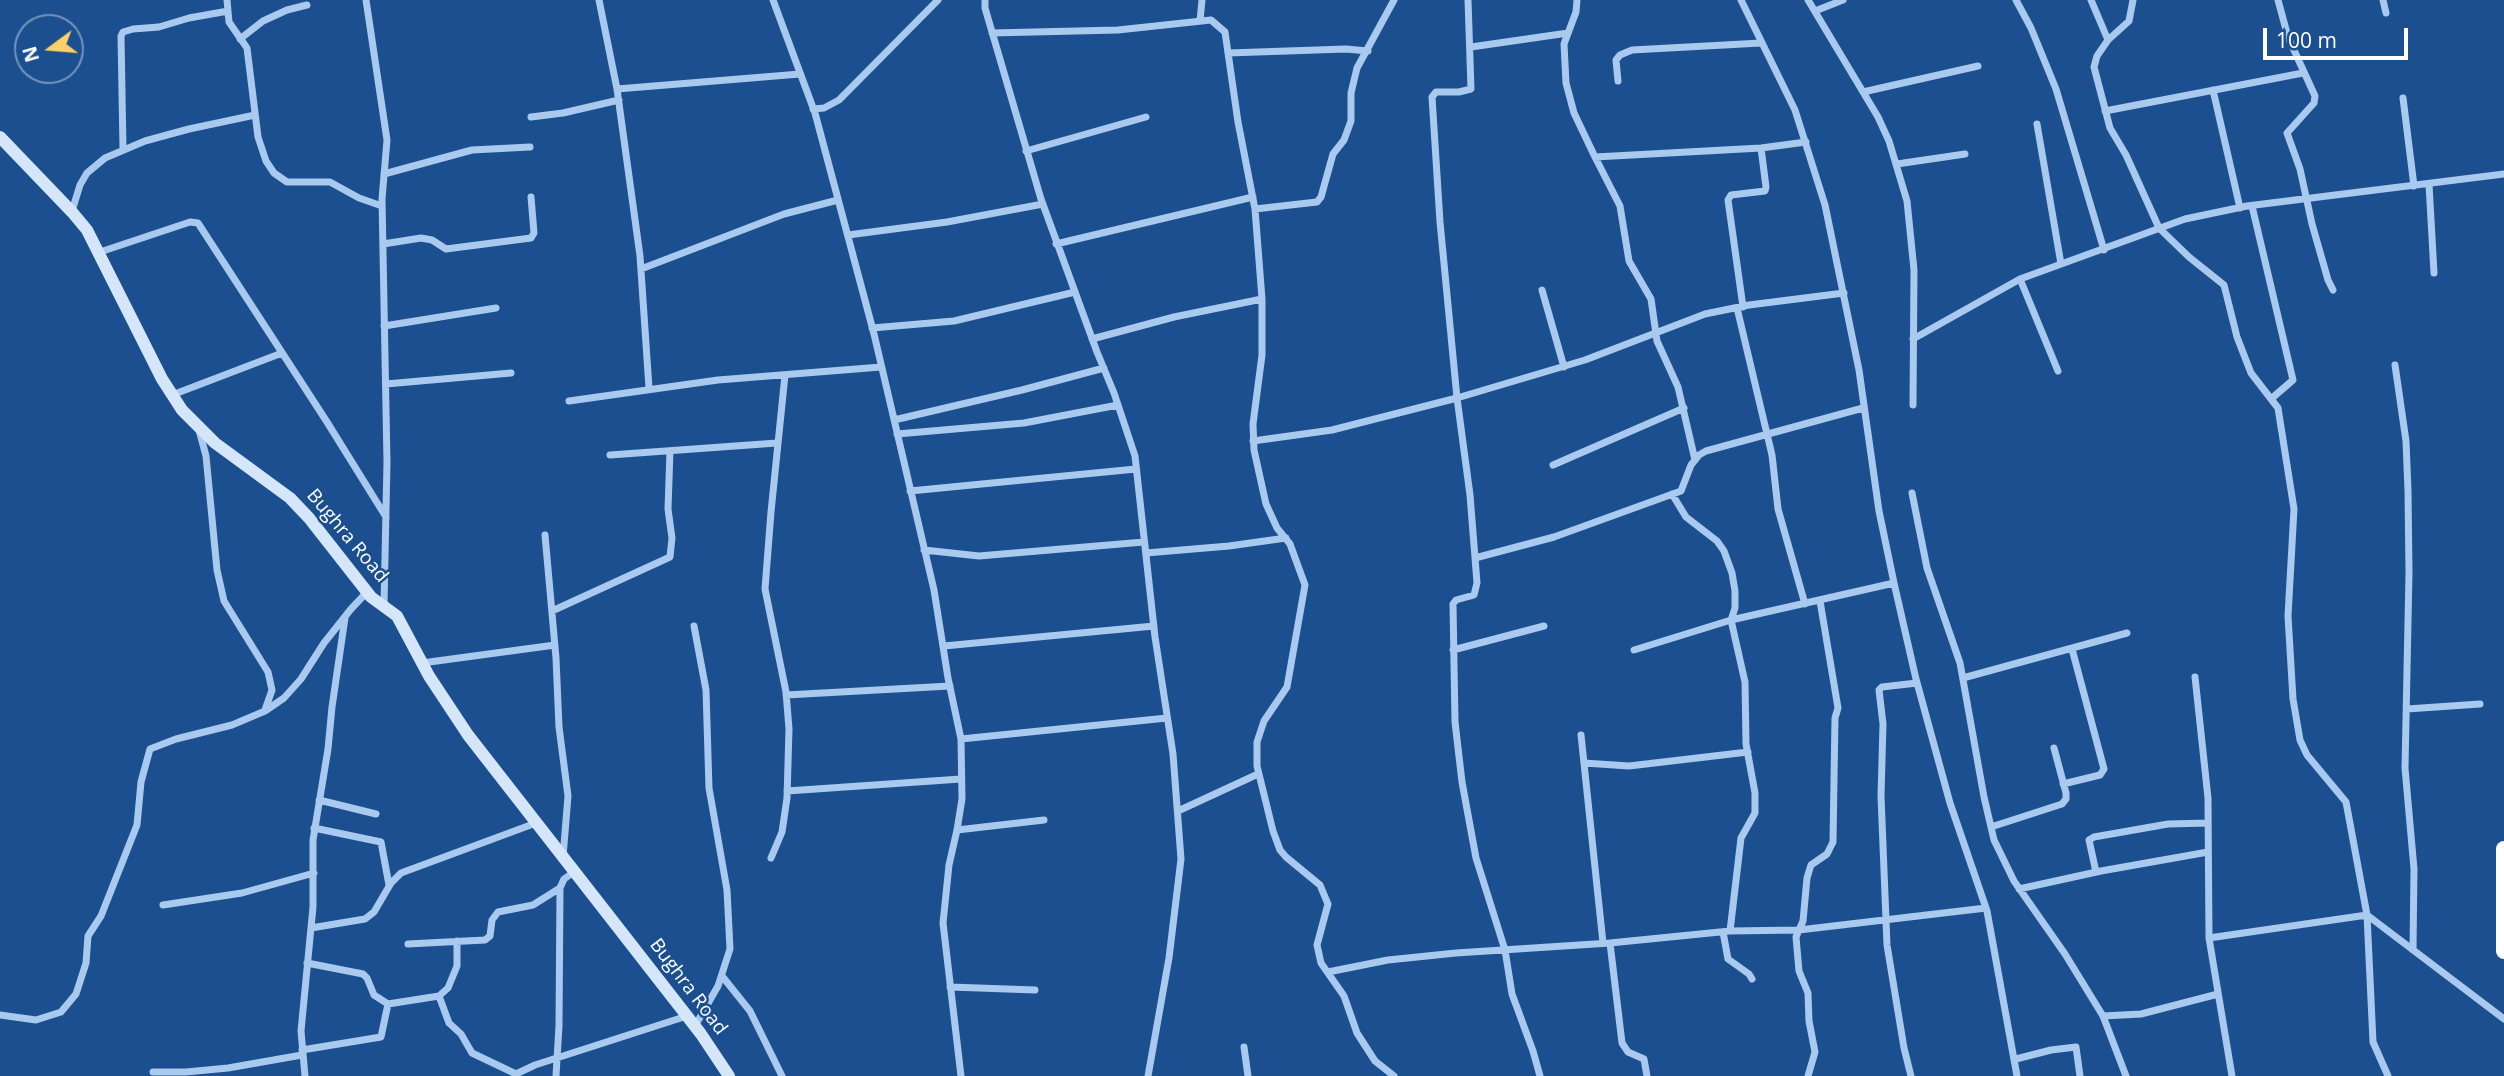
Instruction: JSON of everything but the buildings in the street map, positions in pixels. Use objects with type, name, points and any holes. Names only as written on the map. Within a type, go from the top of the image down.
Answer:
[{"type":"highway","points":[[2504,849],[2504,951]]},
{"type":"street","points":[[227,0],[232,27],[247,48],[255,116],[266,161],[280,179],[287,183],[330,182],[365,201],[382,206]]},
{"type":"street","points":[[366,0],[387,140],[382,206],[386,384],[383,606]]},
{"type":"street","points":[[599,0],[619,100],[641,269],[649,388]]},
{"type":"street","points":[[773,0],[813,109],[872,328],[924,550],[961,739],[962,799],[949,864],[943,923],[961,1076]]},
{"type":"street","points":[[813,109],[824,108],[839,100],[938,0]]},
{"type":"street","points":[[985,0],[1026,151],[1056,244],[1135,456],[1181,835],[1180,871],[1169,958],[1147,1076]]},
{"type":"street","points":[[1200,22],[1202,0]]},
{"type":"street","points":[[1255,209],[1317,202],[1321,197],[1333,154],[1348,131],[1351,121],[1353,82],[1357,68],[1394,0]]},
{"type":"street","points":[[1468,0],[1471,89],[1436,92],[1432,96],[1440,222],[1475,558],[1476,593],[1456,600],[1453,604],[1455,722],[1465,802],[1476,858],[1505,950],[1512,994],[1540,1076]]},
{"type":"street","points":[[1577,0],[1576,12],[1564,44],[1563,58],[1568,93],[1595,158],[1620,206],[1629,261],[1651,299],[1657,341],[1671,368],[1684,408],[1695,460]]},
{"type":"street","points":[[1741,0],[1795,110],[1825,205],[1844,293],[1879,511],[1894,583],[1917,683],[1950,803],[1986,908],[2016,1059],[2017,1076]]},
{"type":"street","points":[[1808,0],[1889,141],[1908,201],[1913,270],[1913,405]]},
{"type":"street","points":[[1815,11],[1843,0]]},
{"type":"street","points":[[2016,0],[2031,28],[2056,89],[2104,250]]},
{"type":"street","points":[[2091,0],[2108,40]]},
{"type":"street","points":[[2133,0],[2129,21],[2108,40],[2094,67],[2110,128],[2126,155],[2159,228],[2224,285],[2236,337],[2250,373],[2278,408],[2294,509],[2288,616],[2293,699],[2300,740],[2307,755],[2346,802],[2367,915],[2373,1042],[2388,1076]]},
{"type":"street","points":[[2278,0],[2288,37],[2314,91],[2314,103],[2287,133],[2296,155],[2328,280],[2333,290]]},
{"type":"street","points":[[2383,0],[2386,13]]},
{"type":"street","points":[[240,39],[263,21],[287,10],[307,5]]},
{"type":"street","points":[[123,149],[123,32],[159,27],[228,11]]},
{"type":"street","points":[[992,33],[1118,30],[1211,20],[1225,32],[1255,209],[1262,299],[1262,355],[1253,441],[1262,491],[1277,528],[1294,552],[1305,584],[1287,687],[1264,721],[1257,742],[1258,774],[1280,850],[1320,885],[1328,904],[1317,946],[1321,963],[1344,996],[1357,1033],[1375,1061],[1394,1076]]},
{"type":"street","points":[[1471,47],[1568,33]]},
{"type":"street","points":[[1618,82],[1616,60],[1620,55],[1632,50],[1761,43]]},
{"type":"street","points":[[1228,53],[1346,49],[1368,51]]},
{"type":"street","points":[[1863,92],[1978,66]]},
{"type":"street","points":[[2105,111],[2304,73]]},
{"type":"street","points":[[617,89],[800,74]]},
{"type":"street","points":[[2213,90],[2240,208]]},
{"type":"street","points":[[2403,98],[2414,186]]},
{"type":"street","points":[[531,117],[563,113],[619,100]]},
{"type":"street","points":[[72,212],[80,185],[87,173],[104,158],[145,141],[255,116]]},
{"type":"street","points":[[1026,151],[1146,117]]},
{"type":"street","points":[[2037,124],[2061,264]]},
{"type":"street","name":"Bughra Road","points":[[0,137],[72,212],[100,252],[182,410],[215,443],[290,498],[367,592],[402,623],[422,663],[468,736],[691,1021],[729,1076]]},
{"type":"street","points":[[1595,158],[1761,148],[1805,142]]},
{"type":"street","points":[[384,174],[472,150],[530,147]]},
{"type":"street","points":[[1761,148],[1765,191],[1731,195],[1728,200],[1740,308],[1772,455],[1778,509],[1805,604]]},
{"type":"street","points":[[1896,164],[1965,154]]},
{"type":"street","points":[[1913,339],[2020,279],[2185,219],[2252,206],[2504,174]]},
{"type":"street","points":[[2429,184],[2434,273]]},
{"type":"street","points":[[383,244],[421,238],[432,240],[446,249],[531,238],[534,233],[531,197]]},
{"type":"street","points":[[1056,244],[1253,197]]},
{"type":"street","points":[[641,269],[784,214],[838,200]]},
{"type":"street","points":[[848,235],[947,222],[1043,204]]},
{"type":"street","points":[[2252,206],[2293,380],[2271,399]]},
{"type":"street","points":[[100,252],[190,222],[198,223],[386,518]]},
{"type":"street","points":[[2020,279],[2058,371]]},
{"type":"street","points":[[1542,290],[1564,368]]},
{"type":"street","points":[[872,328],[954,321],[1075,292]]},
{"type":"street","points":[[1253,441],[1332,429],[1564,368],[1705,314],[1844,293]]},
{"type":"street","points":[[1092,339],[1174,317],[1262,299]]},
{"type":"street","points":[[384,326],[496,308]]},
{"type":"street","points":[[172,395],[282,353]]},
{"type":"street","points":[[2395,365],[2406,441],[2408,491],[2405,768],[2414,869],[2413,950]]},
{"type":"street","points":[[569,401],[649,388],[881,367]]},
{"type":"street","points":[[894,420],[1104,368]]},
{"type":"street","points":[[386,384],[511,373]]},
{"type":"street","points":[[771,858],[782,832],[787,791],[789,729],[786,695],[765,589],[785,375]]},
{"type":"street","points":[[897,434],[1024,423],[1118,405]]},
{"type":"street","points":[[1553,465],[1684,408]]},
{"type":"street","points":[[1475,558],[1555,537],[1681,491],[1695,460],[1706,451],[1863,408]]},
{"type":"street","points":[[197,426],[206,456],[217,570],[225,601],[268,673],[272,690],[265,711]]},
{"type":"street","points":[[610,455],[777,443]]},
{"type":"street","points":[[552,611],[670,557],[670,451]]},
{"type":"street","points":[[910,491],[1136,469]]},
{"type":"street","points":[[1912,493],[1927,568],[1960,663],[1994,841],[2019,889],[2065,954],[2103,1016],[2126,1076]]},
{"type":"street","points":[[1672,494],[1686,517],[1717,541],[1724,551],[1735,591],[1735,608],[1731,620],[1745,682],[1748,752],[1755,782],[1755,813],[1741,838],[1727,931],[1728,959],[1752,979]]},
{"type":"street","points":[[545,535],[555,645],[558,727],[568,796],[568,824],[563,858]]},
{"type":"street","points":[[1146,553],[1286,538]]},
{"type":"street","points":[[924,550],[979,556],[1144,542]]},
{"type":"street","points":[[1634,650],[1731,620],[1894,583]]},
{"type":"street","points":[[0,1015],[36,1020],[61,1012],[76,993],[86,963],[88,936],[101,916],[137,825],[141,782],[150,749],[232,724],[265,711],[284,698],[301,680],[346,615],[367,592]]},
{"type":"street","points":[[1808,1076],[1815,1052],[1809,1021],[1808,993],[1799,971],[1796,937],[1803,921],[1807,878],[1811,865],[1827,854],[1833,842],[1835,718],[1838,708],[1820,601]]},
{"type":"street","points":[[305,1076],[302,1022],[311,928],[314,828],[346,615]]},
{"type":"street","points":[[439,996],[449,1023],[461,1034],[472,1054],[516,1075],[529,1067],[557,1058],[691,1021],[722,976],[730,949],[729,908],[709,788],[706,690],[694,626]]},
{"type":"street","points":[[944,646],[1154,626]]},
{"type":"street","points":[[1453,650],[1544,626]]},
{"type":"street","points":[[1963,678],[2127,633]]},
{"type":"street","points":[[422,663],[555,645]]},
{"type":"street","points":[[2063,784],[2100,775],[2104,769],[2072,649]]},
{"type":"street","points":[[2195,677],[2208,799],[2208,938],[2232,1076]]},
{"type":"street","points":[[1911,1076],[1890,968],[1886,921],[1881,796],[1883,724],[1879,690],[1882,687],[1917,683]]},
{"type":"street","points":[[786,695],[950,686]]},
{"type":"street","points":[[2407,709],[2480,704]]},
{"type":"street","points":[[961,739],[1167,718]]},
{"type":"street","points":[[1581,735],[1622,1043],[1628,1052],[1644,1059],[1647,1076]]},
{"type":"street","points":[[1991,827],[2062,804],[2066,799],[2054,748]]},
{"type":"street","points":[[1584,763],[1629,766],[1748,752]]},
{"type":"street","points":[[1178,811],[1258,774]]},
{"type":"street","points":[[787,791],[961,779]]},
{"type":"street","points":[[320,800],[376,814]]},
{"type":"street","points":[[957,830],[1044,820]]},
{"type":"street","points":[[311,928],[365,919],[379,906],[395,877],[407,870],[536,823]]},
{"type":"street","points":[[2096,872],[2089,839],[2168,824],[2208,823]]},
{"type":"street","points":[[314,828],[381,842],[389,886]]},
{"type":"street","points":[[2019,889],[2208,852]]},
{"type":"street","points":[[556,1076],[561,888],[564,879],[575,872]]},
{"type":"street","points":[[163,905],[242,893],[314,873]]},
{"type":"street","points":[[408,944],[485,940],[490,936],[492,920],[498,912],[533,905],[561,888]]},
{"type":"street","points":[[1328,972],[1388,960],[1727,931],[1799,930],[1986,908]]},
{"type":"street","points":[[2208,938],[2367,915],[2504,1018]]},
{"type":"street","points":[[307,963],[363,974],[374,995],[388,1004],[439,996],[448,988],[457,965],[457,941]]},
{"type":"street","points":[[722,976],[750,1011],[782,1076]]},
{"type":"street","points":[[950,987],[1035,990]]},
{"type":"street","points":[[2103,1016],[2141,1014],[2218,994]]},
{"type":"street","points":[[153,1072],[186,1074],[381,1037],[388,1004]]},
{"type":"street","points":[[1244,1047],[1248,1076]]},
{"type":"street","points":[[2016,1059],[2077,1047],[2080,1076]]}]
